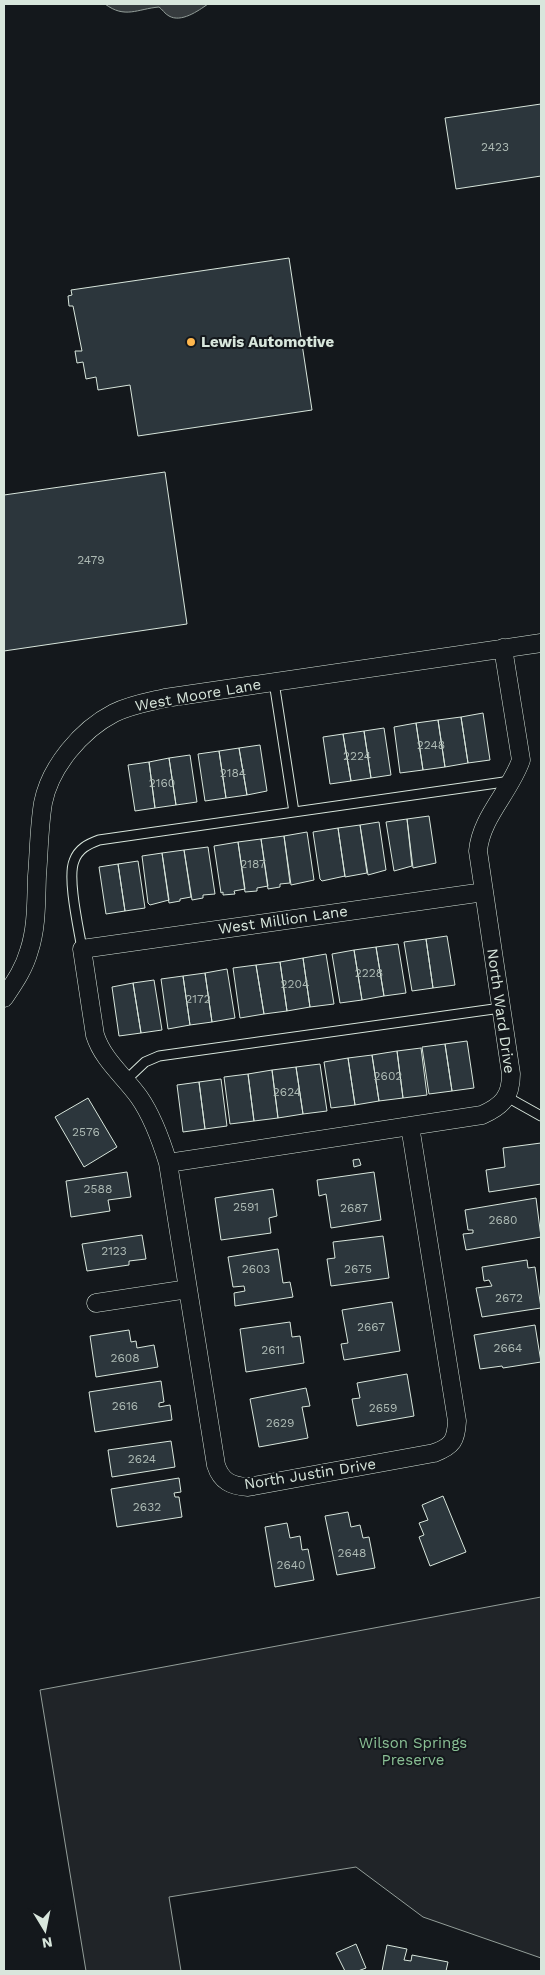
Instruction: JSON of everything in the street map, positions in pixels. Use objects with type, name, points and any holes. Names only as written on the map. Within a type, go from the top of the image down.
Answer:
[{"type":"street","name":"West Moore Lane","points":[[4,998],[19,976],[30,951],[35,928],[43,802],[53,775],[68,752],[90,730],[113,713],[137,704],[541,643]]},
{"type":"street","name":"North Ward Drive","points":[[503,648],[521,760],[516,774],[482,831],[478,856],[512,1074],[507,1097]]},
{"type":"street","name":"West Million Lane","points":[[82,949],[484,892]]},
{"type":"street","name":"North Justin Drive","points":[[82,949],[94,1035],[99,1048],[139,1096],[159,1134],[168,1163],[216,1465],[219,1475],[237,1487],[248,1487],[434,1453],[444,1449],[453,1442],[457,1421],[410,1126]]},
{"type":"street","points":[[168,1163],[482,1115],[497,1109],[507,1097]]},
{"type":"street","points":[[96,1303],[188,1289]]},
{"type":"lane","points":[[274,682],[294,812]]},
{"type":"lane","points":[[82,949],[72,876],[73,862],[80,850],[89,843],[99,840],[512,781]]},
{"type":"lane","points":[[126,1080],[145,1062],[159,1056],[501,1008]]},
{"type":"lane","points":[[507,1097],[541,1116]]},
{"type":"green space","name":"Wilson Springs Preserve","points":[[541,1597],[541,1958],[423,1917],[356,1867],[169,1897],[181,1971],[86,1971],[40,1690]]},
{"type":"shaded area","points":[[105,4],[208,4],[189,15],[174,18],[166,14],[159,7],[125,12],[112,9]]},
{"type":"building","points":[[541,104],[541,176],[456,189],[445,118]]},
{"type":"building","name":"Lewis Automotive","points":[[289,258],[312,410],[138,436],[130,385],[98,390],[96,377],[86,379],[83,362],[77,363],[75,351],[82,351],[73,306],[69,306],[68,296],[72,295],[71,290]]},
{"type":"building","points":[[165,472],[187,624],[4,651],[4,495]]},
{"type":"building","points":[[483,713],[490,760],[468,763],[461,717]]},
{"type":"building","points":[[461,717],[468,763],[445,767],[438,720]]},
{"type":"building","points":[[438,720],[445,767],[423,770],[416,723]]},
{"type":"building","points":[[416,723],[423,770],[400,773],[394,727]]},
{"type":"building","points":[[384,728],[391,775],[371,778],[364,731]]},
{"type":"building","points":[[364,731],[371,778],[351,781],[343,734]]},
{"type":"building","points":[[343,734],[351,781],[330,784],[323,737]]},
{"type":"building","points":[[260,745],[267,791],[247,795],[239,748]]},
{"type":"building","points":[[239,748],[247,795],[226,798],[219,751]]},
{"type":"building","points":[[219,751],[226,798],[205,801],[198,754]]},
{"type":"building","points":[[190,755],[197,802],[176,805],[169,758]]},
{"type":"building","points":[[169,758],[176,805],[155,808],[149,762]]},
{"type":"building","points":[[149,762],[155,808],[135,811],[128,765]]},
{"type":"building","points":[[429,816],[436,863],[413,868],[407,819]]},
{"type":"building","points":[[407,819],[412,866],[394,871],[386,822]]},
{"type":"building","points":[[379,822],[386,870],[368,875],[360,825]]},
{"type":"building","points":[[360,825],[367,873],[345,877],[338,828]]},
{"type":"building","points":[[338,828],[345,876],[322,881],[320,879],[313,832]]},
{"type":"building","points":[[307,832],[314,880],[291,885],[284,836]]},
{"type":"building","points":[[284,836],[290,883],[280,884],[280,887],[268,889],[261,839]]},
{"type":"building","points":[[261,839],[268,886],[257,888],[257,891],[245,892],[238,842]]},
{"type":"building","points":[[238,842],[245,889],[234,891],[235,894],[223,895],[223,892],[221,893],[214,846]]},
{"type":"building","points":[[208,847],[215,894],[203,895],[203,898],[192,900],[184,850]]},
{"type":"building","points":[[184,850],[191,897],[169,903],[162,853]]},
{"type":"building","points":[[162,853],[169,900],[150,905],[148,903],[142,856]]},
{"type":"building","points":[[138,861],[145,908],[125,911],[118,864]]},
{"type":"building","points":[[118,864],[125,911],[106,914],[99,867]]},
{"type":"building","points":[[447,936],[455,985],[433,988],[426,939]]},
{"type":"building","points":[[426,939],[433,988],[412,991],[404,942]]},
{"type":"building","points":[[398,944],[406,993],[384,996],[376,947]]},
{"type":"building","points":[[376,947],[384,996],[362,1000],[354,950]]},
{"type":"building","points":[[354,950],[362,1000],[340,1003],[332,954]]},
{"type":"building","points":[[326,954],[334,1004],[310,1007],[303,958]]},
{"type":"building","points":[[303,958],[310,1007],[287,1011],[280,962]]},
{"type":"building","points":[[280,962],[287,1011],[264,1014],[256,965]]},
{"type":"building","points":[[256,965],[264,1014],[240,1018],[233,968]]},
{"type":"building","points":[[227,969],[235,1018],[212,1022],[205,973]]},
{"type":"building","points":[[205,973],[212,1022],[190,1025],[183,976]]},
{"type":"building","points":[[183,976],[190,1025],[168,1029],[161,979]]},
{"type":"building","points":[[154,980],[162,1030],[141,1033],[133,983]]},
{"type":"building","points":[[133,983],[141,1033],[119,1036],[112,987]]},
{"type":"building","points":[[467,1041],[474,1088],[452,1091],[445,1044]]},
{"type":"building","points":[[445,1044],[452,1091],[429,1094],[422,1047]]},
{"type":"building","points":[[421,1048],[427,1095],[403,1098],[397,1051]]},
{"type":"building","points":[[397,1051],[403,1098],[379,1101],[372,1055]]},
{"type":"building","points":[[372,1055],[379,1101],[355,1105],[348,1058]]},
{"type":"building","points":[[348,1058],[355,1105],[331,1108],[324,1062]]},
{"type":"building","points":[[320,1064],[327,1111],[303,1114],[296,1067]]},
{"type":"building","points":[[296,1067],[303,1114],[278,1118],[272,1070]]},
{"type":"building","points":[[272,1070],[278,1118],[254,1121],[248,1074]]},
{"type":"building","points":[[248,1074],[254,1121],[230,1124],[224,1077]]},
{"type":"building","points":[[221,1079],[227,1126],[205,1129],[199,1082]]},
{"type":"building","points":[[199,1082],[205,1129],[183,1132],[177,1085]]},
{"type":"building","points":[[88,1098],[117,1147],[84,1167],[55,1117]]},
{"type":"building","points":[[541,1143],[541,1184],[489,1192],[486,1170],[505,1167],[503,1148]]},
{"type":"building","points":[[359,1159],[361,1165],[354,1167],[353,1160]]},
{"type":"building","points":[[127,1172],[131,1197],[108,1200],[110,1211],[71,1217],[66,1181]]},
{"type":"building","points":[[374,1172],[381,1220],[331,1228],[326,1194],[319,1196],[317,1180]]},
{"type":"building","points":[[273,1189],[277,1216],[269,1218],[271,1233],[221,1240],[215,1198]]},
{"type":"building","points":[[536,1198],[541,1237],[466,1250],[463,1234],[473,1233],[473,1230],[468,1230],[465,1210]]},
{"type":"building","points":[[142,1235],[146,1259],[129,1261],[129,1265],[87,1271],[82,1244]]},
{"type":"building","points":[[383,1236],[389,1278],[331,1286],[327,1259],[335,1258],[333,1242]]},
{"type":"building","points":[[278,1249],[283,1283],[290,1282],[293,1297],[235,1306],[234,1293],[245,1291],[244,1286],[233,1287],[228,1257]]},
{"type":"building","points":[[527,1260],[528,1268],[535,1267],[541,1308],[482,1317],[476,1288],[492,1286],[489,1280],[484,1281],[482,1267]]},
{"type":"building","points":[[392,1302],[400,1351],[344,1360],[341,1344],[348,1343],[342,1310]]},
{"type":"building","points":[[290,1322],[292,1337],[300,1336],[304,1363],[246,1372],[240,1329]]},
{"type":"building","points":[[535,1325],[541,1362],[503,1368],[502,1366],[480,1369],[474,1335]]},
{"type":"building","points":[[129,1330],[131,1342],[136,1341],[137,1348],[154,1345],[158,1367],[96,1377],[90,1336]]},
{"type":"building","points":[[407,1374],[414,1416],[357,1426],[352,1399],[360,1398],[357,1383]]},
{"type":"building","points":[[161,1381],[164,1402],[159,1403],[159,1407],[170,1405],[172,1420],[95,1432],[89,1392]]},
{"type":"building","points":[[306,1388],[310,1406],[302,1407],[308,1438],[259,1447],[250,1399]]},
{"type":"building","points":[[171,1441],[175,1467],[112,1477],[108,1450]]},
{"type":"building","points":[[179,1478],[181,1492],[174,1493],[175,1497],[179,1497],[182,1517],[117,1527],[111,1489]]},
{"type":"building","points":[[443,1496],[466,1552],[430,1566],[419,1537],[424,1535],[419,1523],[428,1520],[422,1505]]},
{"type":"building","points":[[348,1512],[351,1527],[360,1525],[363,1538],[369,1537],[375,1568],[337,1575],[325,1516]]},
{"type":"building","points":[[287,1523],[290,1538],[300,1536],[302,1550],[308,1549],[314,1580],[275,1587],[265,1527]]},
{"type":"building","points":[[356,1944],[366,1968],[358,1971],[345,1971],[336,1953]]},
{"type":"building","points":[[387,1945],[407,1949],[404,1960],[411,1961],[412,1955],[448,1962],[446,1971],[382,1971]]},
{"type":"place","name":"Lewis Automotive","points":[[191,342]]}]
